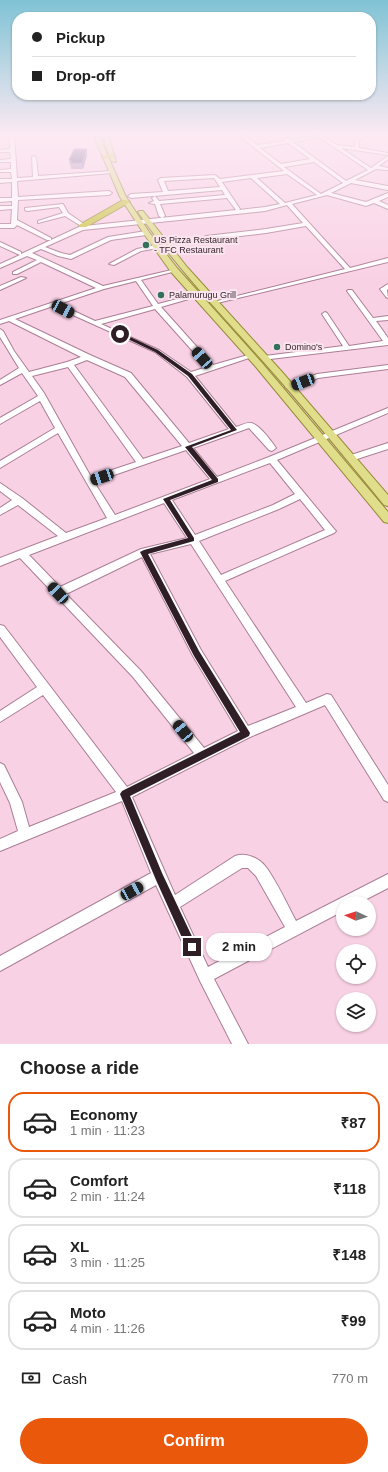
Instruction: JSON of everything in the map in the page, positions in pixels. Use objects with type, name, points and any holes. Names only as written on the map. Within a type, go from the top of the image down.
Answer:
[{"type":"highway","points":[[82,225],[129,199]]},
{"type":"main road","points":[[121,183],[141,220],[146,233],[174,270],[250,356],[388,519]]},
{"type":"main road","points":[[141,220],[265,358],[388,502]]},
{"type":"street","points":[[0,226],[14,226],[15,200],[13,183]]},
{"type":"street","points":[[162,183],[166,194]]},
{"type":"street","points":[[219,183],[237,209]]},
{"type":"street","points":[[260,183],[307,224],[348,269]]},
{"type":"street","points":[[306,183],[324,194],[363,204],[375,201],[388,195]]},
{"type":"street","points":[[0,266],[82,228],[162,216],[285,204],[324,194],[347,183]]},
{"type":"street","points":[[353,183],[388,188]]},
{"type":"street","points":[[129,199],[154,194],[223,188]]},
{"type":"street","points":[[0,200],[108,193]]},
{"type":"street","points":[[154,194],[154,203],[162,216]]},
{"type":"street","points":[[154,203],[227,196]]},
{"type":"street","points":[[375,201],[388,207]]},
{"type":"street","points":[[27,209],[61,205],[66,214],[82,225]]},
{"type":"street","points":[[0,262],[82,225],[265,209],[273,206]]},
{"type":"street","points":[[0,208],[15,210]]},
{"type":"street","points":[[0,214],[15,210]]},
{"type":"street","points":[[40,222],[66,214]]},
{"type":"street","points":[[14,221],[49,239]]},
{"type":"street","points":[[206,238],[266,232],[307,224]]},
{"type":"street","points":[[40,247],[71,257],[110,238],[146,233]]},
{"type":"street","points":[[0,244],[19,253]]},
{"type":"street","points":[[112,264],[139,250],[156,247]]},
{"type":"street","points":[[26,254],[102,288]]},
{"type":"street","points":[[12,260],[26,268]]},
{"type":"street","points":[[215,303],[388,260]]},
{"type":"street","points":[[15,273],[38,262]]},
{"type":"street","points":[[0,322],[102,288],[174,270]]},
{"type":"street","points":[[0,288],[24,278]]},
{"type":"street","points":[[137,279],[157,307],[211,368]]},
{"type":"street","points":[[388,286],[383,289],[388,296]]},
{"type":"street","points":[[265,358],[388,343],[350,291]]},
{"type":"street","points":[[96,323],[196,296]]},
{"type":"street","points":[[54,304],[73,314],[157,351],[190,375],[234,430]]},
{"type":"street","points":[[326,314],[347,348]]},
{"type":"street","points":[[10,318],[87,357],[128,374],[216,481]]},
{"type":"street","points":[[372,320],[388,318]]},
{"type":"street","points":[[0,331],[3,346],[25,372],[41,397],[89,482],[113,520]]},
{"type":"street","points":[[190,375],[250,356]]},
{"type":"street","points":[[0,383],[25,372],[70,364],[87,357]]},
{"type":"street","points":[[70,364],[141,463]]},
{"type":"street","points":[[289,387],[317,376],[388,367]]},
{"type":"street","points":[[0,421],[41,397]]},
{"type":"street","points":[[0,562],[216,481],[321,439],[388,410]]},
{"type":"street","points":[[89,482],[246,426],[252,425],[272,448]]},
{"type":"street","points":[[0,465],[59,429]]},
{"type":"street","points":[[351,458],[388,446]]},
{"type":"street","points":[[218,580],[331,532],[272,459]]},
{"type":"street","points":[[0,486],[65,538]]},
{"type":"street","points":[[58,593],[144,552],[192,540],[276,507],[300,495]]},
{"type":"street","points":[[166,499],[304,709]]},
{"type":"street","points":[[0,512],[19,500]]},
{"type":"street","points":[[144,552],[196,653],[246,733]]},
{"type":"street","points":[[22,554],[137,674],[202,754]]},
{"type":"street","points":[[0,630],[125,794],[159,876],[240,1044]]},
{"type":"street","points":[[0,718],[45,688]]},
{"type":"street","points":[[0,845],[125,794],[246,733],[327,699],[388,796]]},
{"type":"street","points":[[0,768],[16,802],[25,835]]},
{"type":"street","points":[[172,904],[240,861],[248,861],[255,864],[261,871],[294,930]]},
{"type":"street","points":[[0,964],[159,876]]},
{"type":"street","points":[[359,896],[388,881]]},
{"type":"street","points":[[206,976],[336,908]]},
{"type":"place","name":"US Pizza Restaurant - TFC Restaurant","points":[[146,245]]},
{"type":"place","name":"Palamurugu Grill","points":[[161,295]]},
{"type":"place","name":"Domino's","points":[[277,347]]},
{"type":"route","points":[[120,334],[157,351],[190,375],[234,430],[188,447],[216,481],[166,499],[192,540],[144,552],[196,653],[246,733],[125,794],[159,876],[192,947]]}]
